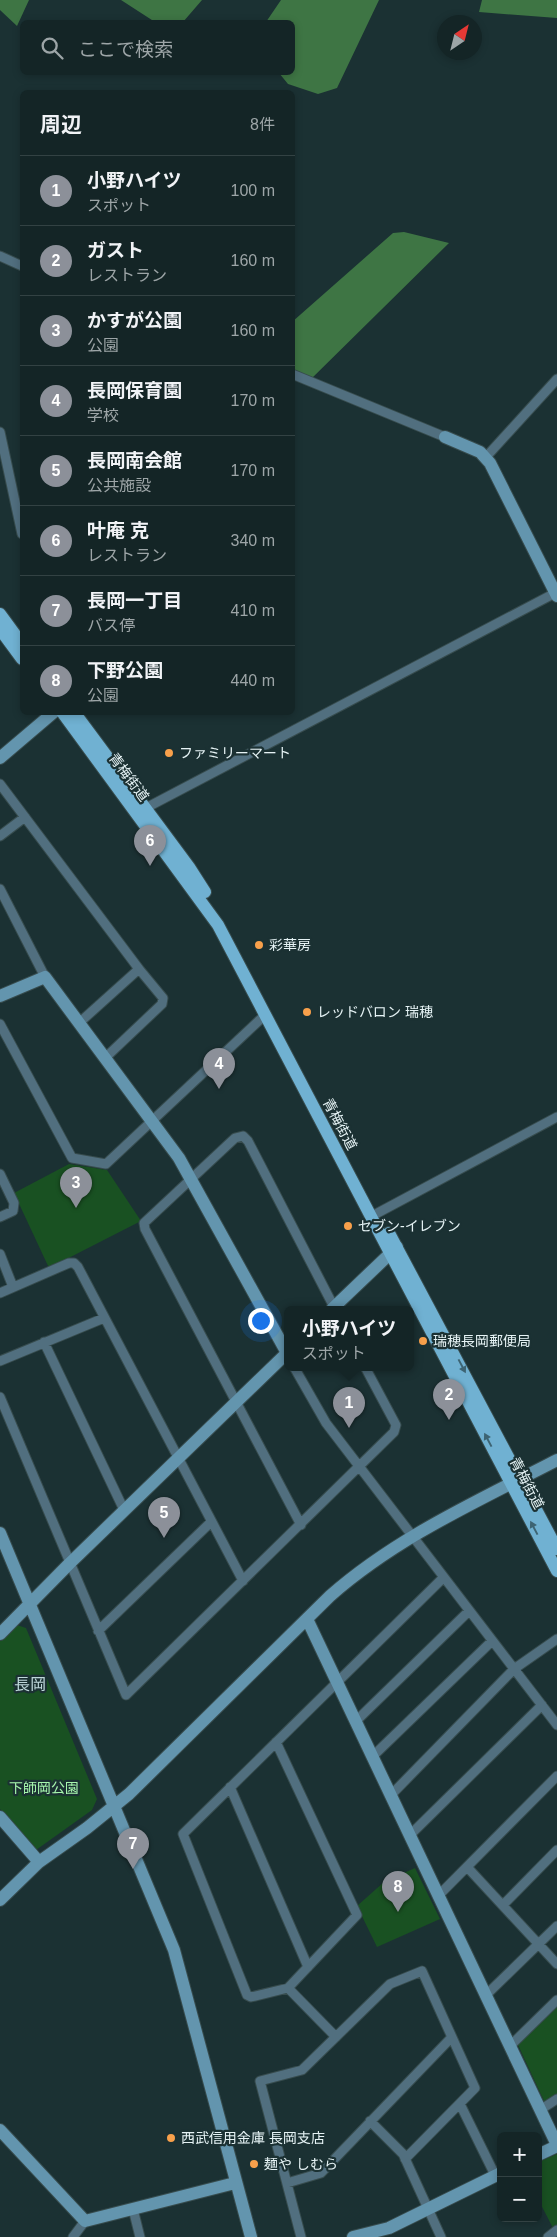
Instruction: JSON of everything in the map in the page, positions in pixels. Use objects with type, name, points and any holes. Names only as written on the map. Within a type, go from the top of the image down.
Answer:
[{"type":"main road","points":[[0,614],[20,641]]},
{"type":"main road","points":[[0,629],[20,656]]},
{"type":"main road","name":"青梅街道","points":[[64,715],[189,867],[260,984],[393,1250],[515,1481],[557,1571]]},
{"type":"main road","name":"青梅街道","points":[[76,715],[218,925],[375,1214]]},
{"type":"main road","name":"青梅街道","points":[[515,1481],[557,1549]]},
{"type":"street","points":[[0,256],[20,265]]},
{"type":"street","points":[[141,810],[556,593],[486,457],[476,450],[295,375]]},
{"type":"street","points":[[486,457],[557,379]]},
{"type":"street","points":[[0,432],[20,525]]},
{"type":"street","points":[[0,758],[50,715]]},
{"type":"street","points":[[0,784],[163,998],[162,1004],[105,1058]]},
{"type":"street","points":[[0,836],[25,817]]},
{"type":"street","points":[[0,890],[45,977],[179,1158],[284,1348]]},
{"type":"street","points":[[79,1023],[140,969]]},
{"type":"street","points":[[0,996],[45,977]]},
{"type":"street","points":[[0,1024],[72,1158],[106,1164],[266,1014]]},
{"type":"street","points":[[375,1214],[557,1117]]},
{"type":"street","points":[[301,1525],[145,1229],[144,1223],[235,1138],[243,1136],[248,1140],[332,1306]]},
{"type":"street","points":[[0,1174],[14,1203],[13,1211],[0,1217]]},
{"type":"street","points":[[337,1306],[393,1250]]},
{"type":"street","points":[[0,1254],[13,1287]]},
{"type":"street","points":[[0,1293],[69,1263],[74,1263],[78,1267],[243,1581]]},
{"type":"street","points":[[0,1360],[104,1318]]},
{"type":"street","points":[[44,1342],[124,1510]]},
{"type":"street","points":[[0,1634],[124,1510],[284,1356]]},
{"type":"street","points":[[296,1371],[326,1423],[359,1468],[557,1725]]},
{"type":"street","points":[[0,1397],[126,1695],[359,1468],[396,1429],[367,1371]]},
{"type":"street","points":[[0,1900],[39,1862],[115,1806],[307,1619],[362,1569],[412,1536],[557,1460]]},
{"type":"street","points":[[98,1631],[211,1522]]},
{"type":"street","points":[[0,1533],[174,1950],[251,2237]]},
{"type":"street","points":[[276,1742],[358,1915],[288,1988],[251,1997],[247,1995],[183,1834],[337,1681],[443,1578]]},
{"type":"street","points":[[356,1721],[469,1611]]},
{"type":"street","points":[[307,1619],[411,1834],[438,1896],[557,2145],[542,2153]]},
{"type":"street","points":[[391,1795],[514,1669],[557,1639]]},
{"type":"street","points":[[373,1756],[492,1641]]},
{"type":"street","points":[[411,1834],[542,1704]]},
{"type":"street","points":[[438,1896],[468,1868],[557,1776]]},
{"type":"street","points":[[230,1787],[308,1967]]},
{"type":"street","points":[[0,1817],[39,1862]]},
{"type":"street","points":[[503,1905],[557,1850]]},
{"type":"street","points":[[468,1868],[557,1964]]},
{"type":"street","points":[[485,1996],[557,1926]]},
{"type":"street","points":[[301,2237],[260,2081],[302,2070],[390,1984],[422,1971],[451,2038],[475,2085],[474,2090],[405,2158]]},
{"type":"street","points":[[288,1988],[336,2037]]},
{"type":"street","points":[[510,2046],[557,2000]]},
{"type":"street","points":[[287,2183],[321,2173],[451,2038]]},
{"type":"street","points":[[540,2110],[557,2098]]},
{"type":"street","points":[[460,2104],[497,2172]]},
{"type":"street","points":[[370,2121],[403,2154],[441,2237]]},
{"type":"street","points":[[0,2130],[85,2221]]},
{"type":"street","points":[[353,2237],[390,2228],[428,2207],[497,2174]]},
{"type":"street","points":[[74,2237],[85,2221],[236,2183]]},
{"type":"street","points":[[133,2209],[140,2237]]},
{"type":"street","points":[[548,2237],[557,2231]]},
{"type":"green space","points":[[0,0],[29,0],[17,26],[0,10]]},
{"type":"green space","points":[[121,0],[202,0],[185,20],[152,20]]},
{"type":"green space","points":[[281,0],[379,0],[337,88],[318,94],[288,84],[281,75],[295,75],[295,20],[267,20]]},
{"type":"green space","points":[[482,0],[557,0],[557,18],[479,12]]},
{"type":"green space","points":[[404,232],[449,243],[309,381],[295,375],[295,319],[393,233]]},
{"type":"green space","points":[[69,1164],[107,1170],[141,1221],[49,1268],[14,1193]]},
{"type":"green space","name":"下師岡公園","points":[[17,1625],[26,1628],[97,1799],[92,1810],[36,1850],[0,1809],[0,1641]]},
{"type":"green space","points":[[415,1868],[440,1919],[377,1947],[357,1906],[384,1882]]},
{"type":"green space","points":[[557,2006],[557,2096],[548,2102],[544,2101],[518,2045]]},
{"type":"green space","points":[[557,2154],[557,2226],[553,2228],[542,2207],[542,2160]]},
{"type":"place","name":"ファミリーマート","points":[[169,753]]},
{"type":"place","name":"叶庵 克","points":[[150,866]]},
{"type":"place","name":"彩華房","points":[[259,945]]},
{"type":"place","name":"レッドバロン 瑞穂","points":[[307,1012]]},
{"type":"place","name":"長岡保育園","points":[[219,1089]]},
{"type":"place","name":"かすが公園","points":[[76,1208]]},
{"type":"place","name":"セブン-イレブン","points":[[348,1226]]},
{"type":"place","name":"瑞穂長岡郵便局","points":[[423,1341]]},
{"type":"place","name":"ガスト","points":[[449,1420]]},
{"type":"place","name":"小野ハイツ","points":[[349,1428]]},
{"type":"place","name":"長岡南会館","points":[[164,1538]]},
{"type":"place","name":"長岡一丁目","points":[[133,1869]]},
{"type":"place","name":"下野公園","points":[[398,1912]]},
{"type":"place","name":"西武信用金庫 長岡支店","points":[[171,2138]]},
{"type":"place","name":"麺や しむら","points":[[254,2164]]},
{"type":"district","name":"長岡","points":[[30,1684]]}]
